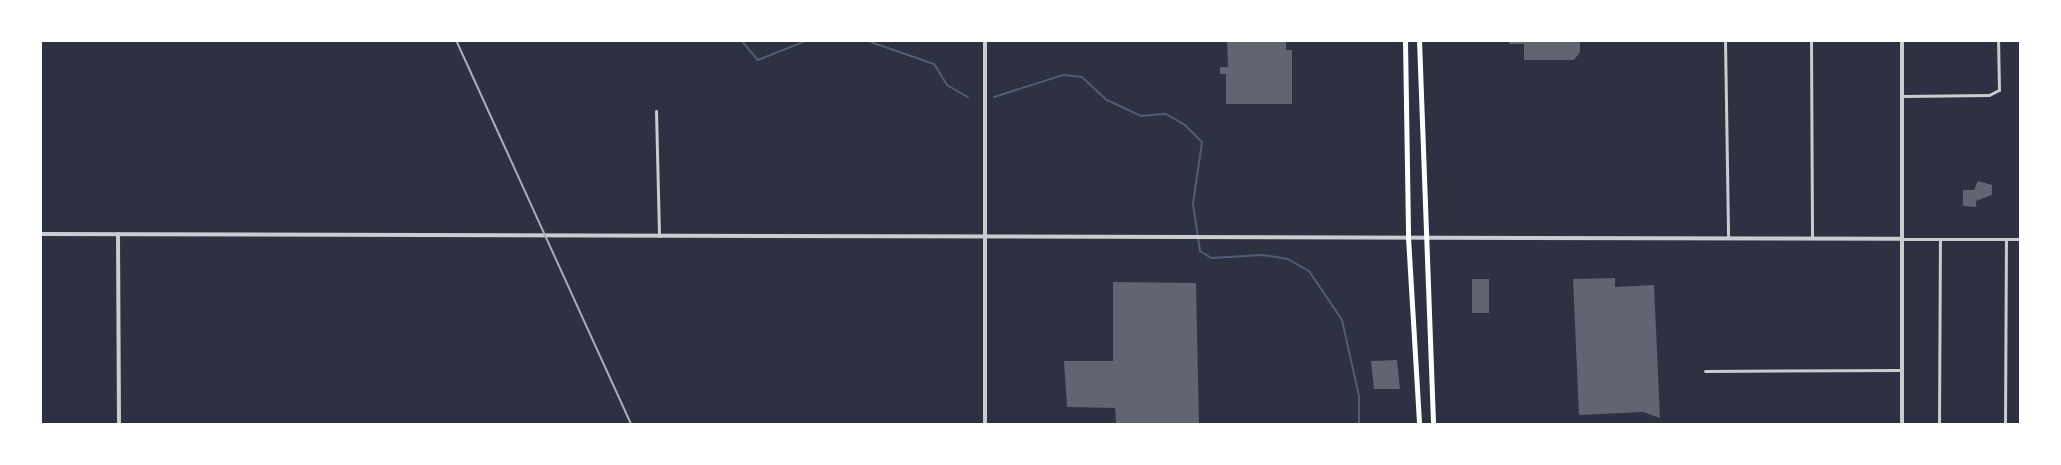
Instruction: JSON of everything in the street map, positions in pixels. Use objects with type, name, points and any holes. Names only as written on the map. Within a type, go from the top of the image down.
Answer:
[{"type":"highway","points":[[1404,40],[1408,237],[1419,424]]},
{"type":"highway","points":[[1419,40],[1433,424]]},
{"type":"street","points":[[985,40],[985,424]]},
{"type":"street","points":[[1725,40],[1728,238]]},
{"type":"street","points":[[1811,40],[1812,238]]},
{"type":"street","points":[[1902,40],[1900,239],[1902,424]]},
{"type":"street","points":[[1902,96],[1989,94],[1999,90],[1998,40]]},
{"type":"street","points":[[656,111],[658,236]]},
{"type":"street","points":[[40,234],[658,236],[1209,234],[2020,239]]},
{"type":"street","points":[[118,234],[119,424]]},
{"type":"street","points":[[1939,424],[1940,239]]},
{"type":"street","points":[[2005,424],[2006,239]]},
{"type":"street","points":[[1705,371],[1901,370]]},
{"type":"building","points":[[1227,40],[1286,40],[1286,50],[1292,50],[1292,104],[1226,104],[1226,74],[1220,74],[1220,67],[1228,67]]},
{"type":"building","points":[[1509,40],[1580,40],[1580,52],[1574,60],[1524,60],[1524,44],[1509,44]]},
{"type":"building","points":[[1978,181],[1992,185],[1992,195],[1976,201],[1976,207],[1963,206],[1963,190],[1974,190]]},
{"type":"building","points":[[1615,278],[1615,287],[1654,285],[1660,418],[1643,412],[1579,415],[1573,279]]},
{"type":"building","points":[[1472,279],[1489,279],[1489,313],[1472,313]]},
{"type":"building","points":[[1113,282],[1196,283],[1199,424],[1116,424],[1115,408],[1067,407],[1064,361],[1113,361]]},
{"type":"building","points":[[1397,360],[1400,389],[1374,389],[1371,361]]},
{"type":"waterway","points":[[741,40],[758,60],[808,40]]},
{"type":"waterway","points":[[865,40],[934,64],[947,85],[968,97]]},
{"type":"waterway","points":[[994,97],[1063,75],[1082,77],[1107,100],[1141,116],[1166,114],[1185,125],[1202,142],[1193,204],[1200,251],[1211,258],[1263,255],[1288,259],[1309,271],[1342,320],[1359,396],[1359,424]]},
{"type":"railway","points":[[456,40],[631,424]]}]
